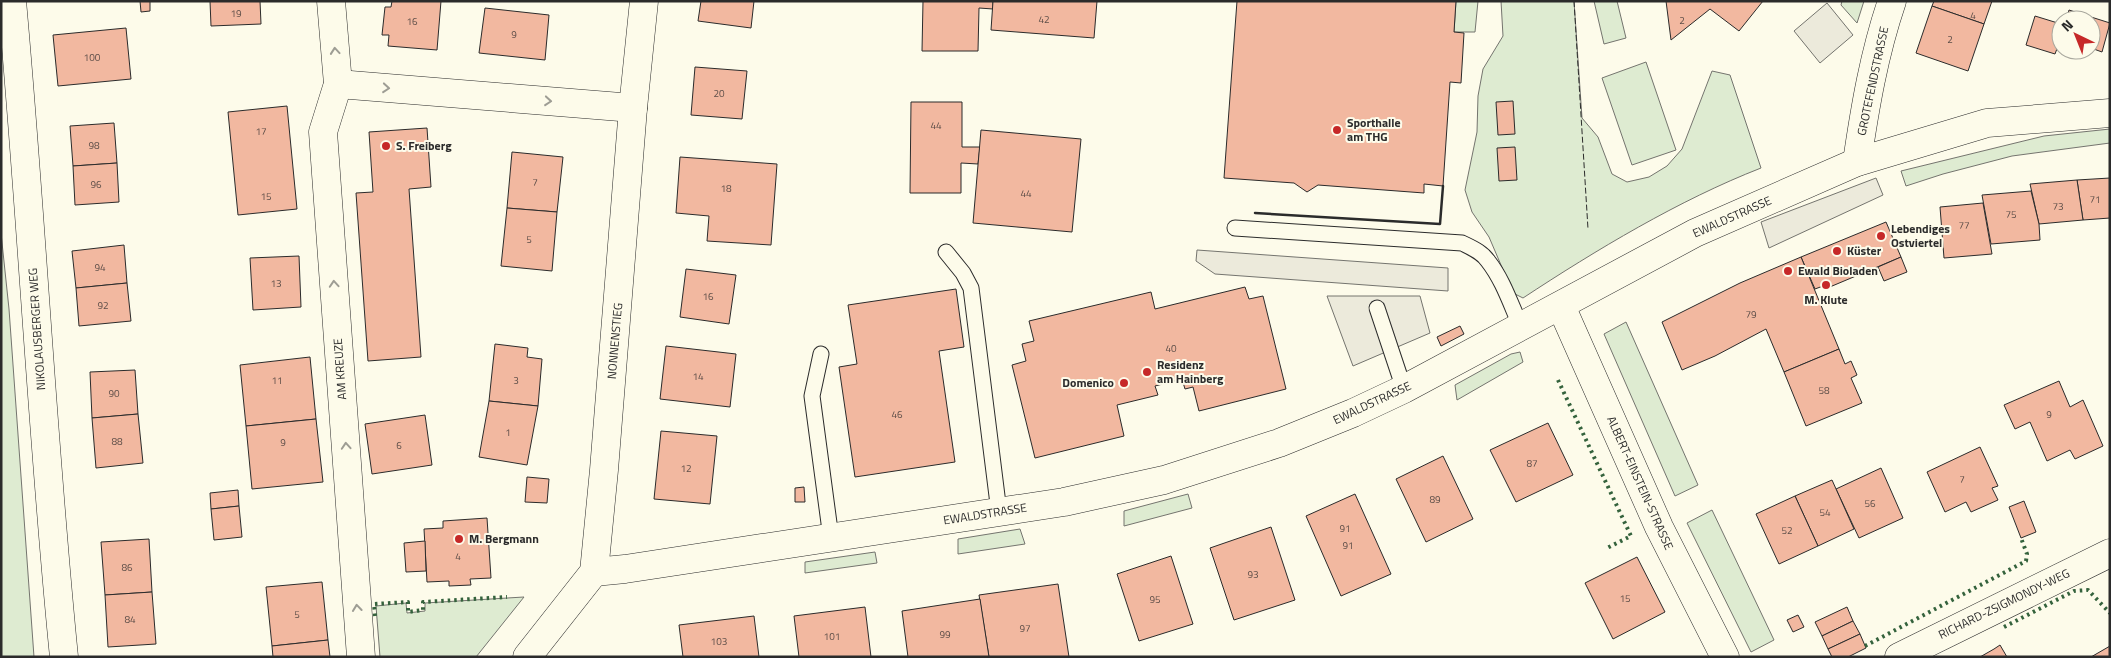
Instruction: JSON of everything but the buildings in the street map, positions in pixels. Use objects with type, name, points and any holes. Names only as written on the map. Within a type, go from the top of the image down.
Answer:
[{"type":"street","name":"NIKOLAUSBERGER WEG","points":[[12,1],[21,100],[40,379],[64,657]]},
{"type":"street","name":"AM KREUZE","points":[[330,1],[338,84],[323,132],[361,657]]},
{"type":"street","name":"NONNENSTIEG","points":[[594,572],[605,460],[633,108],[644,1]]},
{"type":"street","name":"GROTEFENDSTRASSE","points":[[1858,162],[1865,106],[1892,1]]},
{"type":"street","points":[[338,84],[633,108]]},
{"type":"street","name":"EWALDSTRASSE","points":[[594,572],[625,569],[1064,502],[1164,480],[1279,443],[1352,413],[1521,327],[1695,233],[1858,162],[1987,123],[2110,114]]},
{"type":"street","name":"ALBERT-EINSTEIN-STRASSE","points":[[1561,306],[1659,527],[1725,657]]},
{"type":"street","name":"RICHARD-ZSIGMONDY-WEG","points":[[1898,657],[2110,552]]},
{"type":"street","points":[[527,657],[594,572]]},
{"type":"lane","points":[[1236,228],[1462,243],[1477,251],[1488,260],[1502,283],[1521,327]]},
{"type":"lane","points":[[946,252],[963,273],[971,288],[999,512]]},
{"type":"lane","points":[[1377,308],[1404,388]]},
{"type":"lane","points":[[821,354],[812,396],[831,538]]},
{"type":"green space","points":[[1456,1],[1478,1],[1475,32],[1454,32]]},
{"type":"green space","points":[[1501,1],[1574,1],[1582,118],[1598,137],[1612,174],[1627,182],[1649,177],[1667,166],[1682,149],[1712,71],[1730,75],[1761,168],[1699,195],[1639,227],[1523,298],[1513,293],[1489,237],[1472,212],[1465,190],[1477,132],[1478,96],[1483,69],[1503,36]]},
{"type":"green space","points":[[1594,1],[1617,1],[1626,38],[1604,44]]},
{"type":"green space","points":[[1842,1],[1864,1],[1857,23],[1841,5]]},
{"type":"green space","points":[[1646,62],[1676,150],[1632,165],[1602,78]]},
{"type":"green space","points":[[2110,129],[2110,143],[2012,156],[1906,186],[1901,171],[2044,136]]},
{"type":"green space","points":[[1,233],[9,309],[34,657],[1,657]]},
{"type":"green space","points":[[1626,322],[1698,485],[1675,496],[1604,334]]},
{"type":"green space","points":[[1520,352],[1523,362],[1457,400],[1455,385],[1511,354]]},
{"type":"green space","points":[[1188,494],[1192,508],[1124,526],[1124,511]]},
{"type":"green space","points":[[1712,510],[1774,640],[1751,652],[1687,523]]},
{"type":"green space","points":[[1020,529],[1025,544],[958,554],[958,539]]},
{"type":"green space","points":[[875,552],[877,563],[805,573],[805,562]]},
{"type":"green space","points":[[524,597],[476,657],[380,657],[376,606],[406,603],[407,613],[425,611],[425,603]]},
{"type":"shaded area","points":[[1827,3],[1853,35],[1820,63],[1794,31]]},
{"type":"shaded area","points":[[1876,178],[1883,195],[1769,248],[1761,222]]},
{"type":"shaded area","points":[[1197,250],[1448,268],[1448,291],[1215,274],[1196,261]]},
{"type":"shaded area","points":[[1327,296],[1420,296],[1430,333],[1353,366]]},
{"type":"hedge","points":[[1558,380],[1631,536],[1607,548]]},
{"type":"hedge","points":[[1865,646],[2026,561],[2027,554],[2021,538]]},
{"type":"hedge","points":[[2004,627],[2074,591],[2088,590],[2110,613]]},
{"type":"hedge","points":[[375,616],[374,604],[408,602],[408,612],[423,610],[423,602],[507,597]]},
{"type":"fence","points":[[1574,1],[1588,229]]},
{"type":"wall","points":[[1255,213],[1440,224],[1443,186]]},
{"type":"place","name":"Sporthalle am THG","points":[[1337,130]]},
{"type":"place","name":"S. Freiberg","points":[[386,146]]},
{"type":"place","name":"Lebendiges Ostviertel","points":[[1881,236]]},
{"type":"place","name":"Küster","points":[[1837,251]]},
{"type":"place","name":"Ewald Bioladen","points":[[1788,271]]},
{"type":"place","name":"M. Klute","points":[[1826,285]]},
{"type":"place","name":"Residenz am Hainberg","points":[[1147,372]]},
{"type":"place","name":"Domenico","points":[[1124,383]]},
{"type":"place","name":"M. Bergmann","points":[[459,539]]}]
